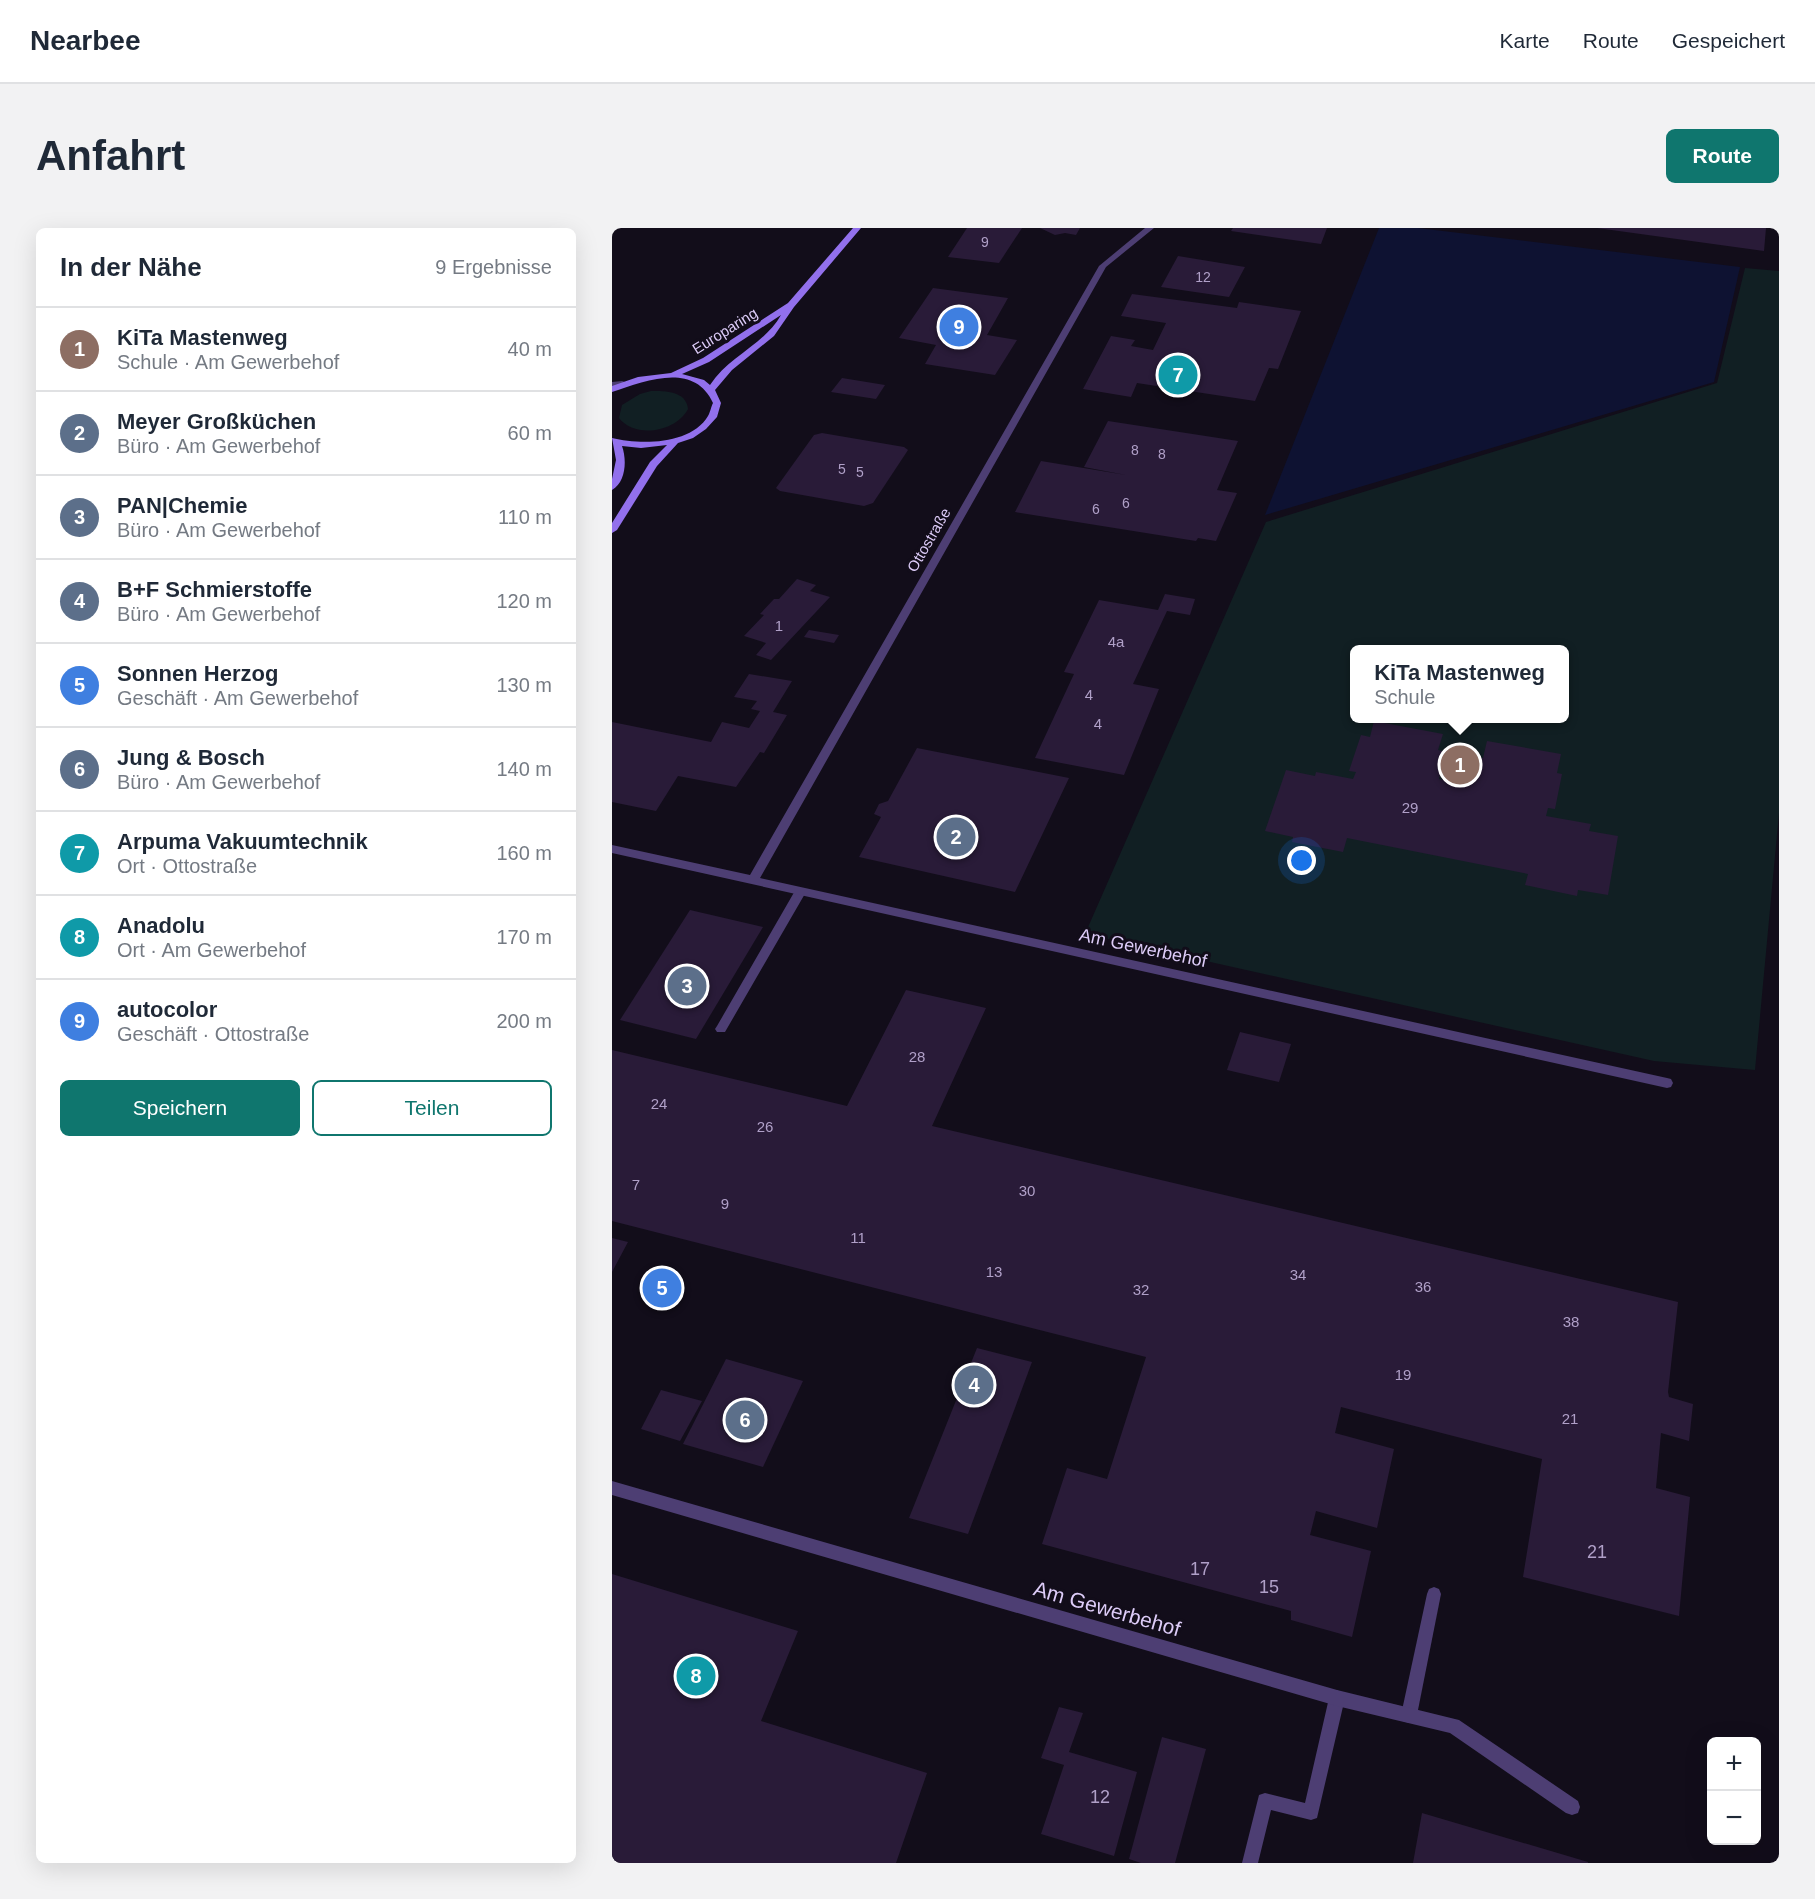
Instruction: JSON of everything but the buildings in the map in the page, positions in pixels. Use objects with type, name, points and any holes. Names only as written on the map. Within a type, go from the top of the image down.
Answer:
[{"type":"street","name":"Europaring","points":[[612,387],[642,377],[671,375],[695,380],[711,390],[723,374],[769,338],[791,305],[857,228]]},
{"type":"street","name":"Ottostraße","points":[[752,881],[1102,266],[1150,228]]},
{"type":"street","name":"Europaring","points":[[671,375],[706,360],[791,305]]},
{"type":"street","points":[[612,487],[618,477],[621,462],[615,442],[644,446],[680,439],[697,431],[712,418],[717,403],[711,390]]},
{"type":"street","points":[[612,530],[658,458],[680,439]]},
{"type":"street","name":"Am Gewerbehof","points":[[612,849],[1667,1083]]},
{"type":"street","points":[[721,1029],[800,892]]},
{"type":"street","name":"Am Gewerbehof","points":[[612,1488],[1337,1698],[1453,1726],[1572,1808]]},
{"type":"street","points":[[1408,1715],[1434,1594]]},
{"type":"street","points":[[1250,1863],[1265,1801],[1311,1812],[1337,1698]]},
{"type":"shaded area","points":[[1379,228],[1418,228],[1740,267],[1714,382],[1265,515]]},
{"type":"shaded area","points":[[1745,268],[1779,271],[1779,813],[1755,1070],[1654,1061],[1085,934],[1266,522],[1717,383]]},
{"type":"shaded area","points":[[651,391],[679,395],[688,409],[674,423],[655,430],[635,429],[626,425],[619,418],[622,405],[640,394]]},
{"type":"place","name":"autocolor","points":[[959,327]]},
{"type":"place","name":"Arpuma Vakuumtechnik","points":[[1178,375]]},
{"type":"place","name":"KiTa Mastenweg","points":[[1460,765]]},
{"type":"place","name":"Meyer Großküchen","points":[[956,837]]},
{"type":"place","name":"PAN|Chemie","points":[[687,986]]},
{"type":"place","name":"Sonnen Herzog","points":[[662,1288]]},
{"type":"place","name":"B+F Schmierstoffe","points":[[974,1385]]},
{"type":"place","name":"Jung & Bosch","points":[[745,1420]]},
{"type":"place","name":"Anadolu","points":[[696,1676]]}]
